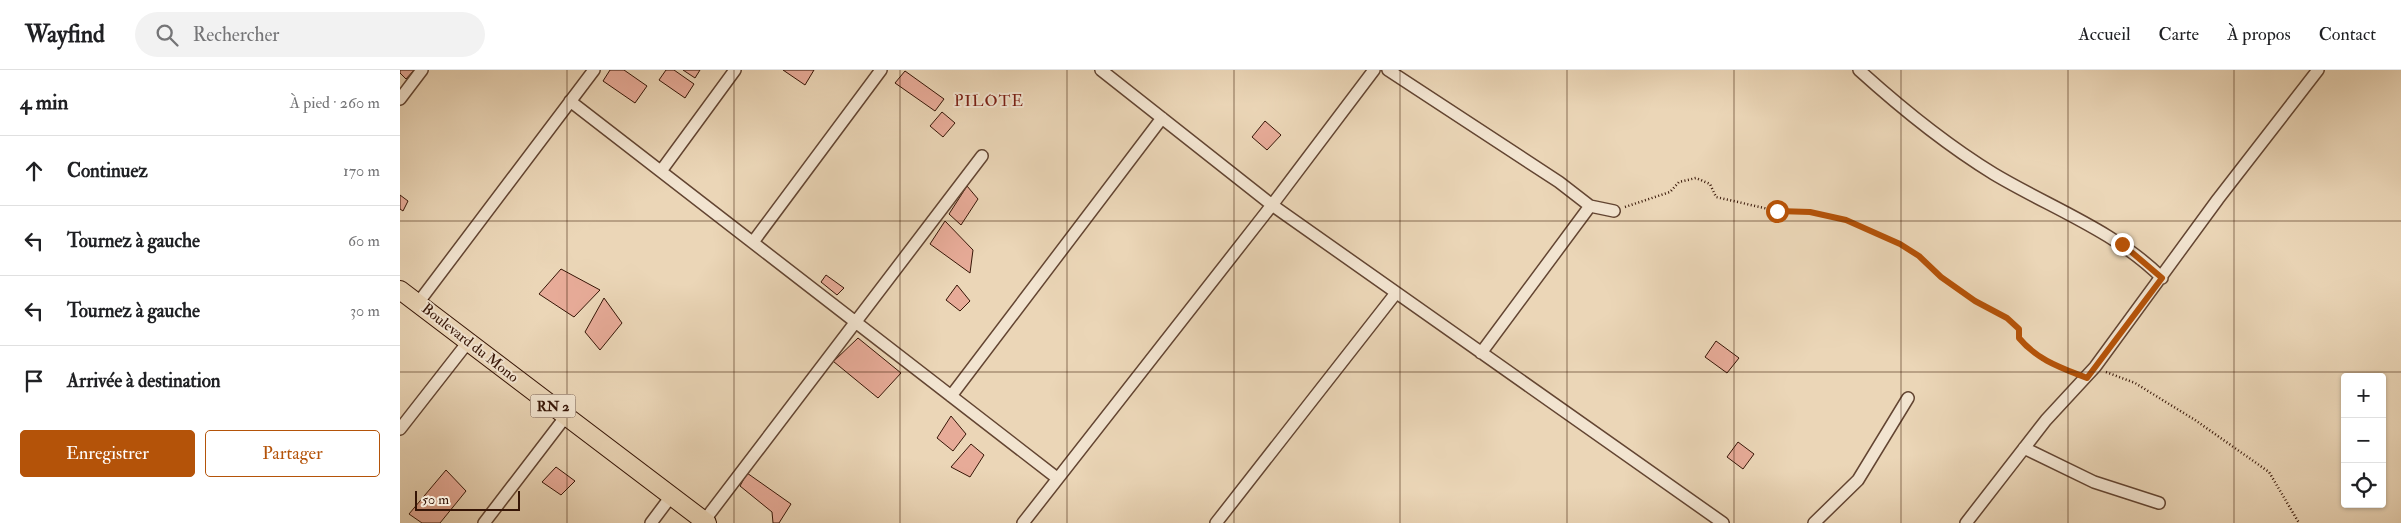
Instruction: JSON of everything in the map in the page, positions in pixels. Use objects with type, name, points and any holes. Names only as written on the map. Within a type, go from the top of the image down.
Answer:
[{"type":"main road","name":"Boulevard du Mono","points":[[400,290],[706,522]]},
{"type":"street","points":[[400,99],[422,70]]},
{"type":"street","points":[[418,303],[594,70]]},
{"type":"street","points":[[661,171],[735,70]]},
{"type":"street","points":[[753,242],[882,70]]},
{"type":"street","points":[[1101,70],[1272,205],[1723,523]]},
{"type":"street","points":[[1023,523],[1272,205],[1374,70]]},
{"type":"street","points":[[1388,70],[1560,182],[1590,206],[1614,211]]},
{"type":"street","points":[[1859,70],[1902,105],[1918,122],[1995,174],[2122,244],[2162,278]]},
{"type":"street","points":[[1972,521],[2046,420],[2087,378],[2218,199],[2318,70]]},
{"type":"street","points":[[570,101],[1057,478]]},
{"type":"street","points":[[951,396],[1162,118]]},
{"type":"street","points":[[706,522],[982,156]]},
{"type":"street","points":[[1481,353],[1590,206]]},
{"type":"street","points":[[1216,523],[1396,293]]},
{"type":"street","points":[[400,429],[468,342]]},
{"type":"street","points":[[1814,523],[1858,480],[1908,398]]},
{"type":"street","points":[[484,523],[566,416]]},
{"type":"street","points":[[2024,448],[2094,482],[2159,503]]},
{"type":"street","points":[[651,523],[672,496]]},
{"type":"path","points":[[1614,211],[1670,192],[1679,182],[1696,178],[1710,184],[1716,197],[1777,211],[1810,212],[1846,220],[1900,244],[1919,256],[1941,277],[1975,301],[1995,310],[2014,323],[2019,329],[2019,338],[2043,360],[2087,378]]},
{"type":"path","points":[[2095,367],[2135,383],[2195,420],[2269,472],[2299,523]]},
{"type":"building","points":[[400,70],[414,70],[406,79],[400,73]]},
{"type":"building","points":[[610,70],[624,70],[647,86],[635,103],[603,81]]},
{"type":"building","points":[[666,70],[674,70],[694,84],[685,98],[659,80]]},
{"type":"building","points":[[683,70],[700,70],[695,78]]},
{"type":"building","points":[[783,70],[814,70],[805,85]]},
{"type":"building","points":[[905,71],[944,99],[935,111],[895,83]]},
{"type":"building","points":[[942,112],[955,123],[943,137],[930,126]]},
{"type":"building","points":[[1265,121],[1281,135],[1267,150],[1252,137]]},
{"type":"building","points":[[967,186],[978,199],[961,225],[949,214]]},
{"type":"building","points":[[400,195],[408,201],[403,211],[400,209]]},
{"type":"building","points":[[945,221],[973,250],[970,273],[930,244]]},
{"type":"building","points":[[561,269],[600,290],[574,317],[539,294]]},
{"type":"building","points":[[826,275],[844,288],[837,295],[821,282]]},
{"type":"building","points":[[957,285],[970,301],[960,311],[946,300]]},
{"type":"building","points":[[604,298],[622,323],[600,350],[585,332]]},
{"type":"building","points":[[858,338],[901,373],[878,398],[828,357],[835,360]]},
{"type":"building","points":[[1716,341],[1739,358],[1727,373],[1705,357]]},
{"type":"building","points":[[951,416],[966,434],[953,451],[937,438]]},
{"type":"building","points":[[1738,442],[1754,454],[1743,469],[1727,457]]},
{"type":"building","points":[[971,444],[984,455],[970,477],[951,467]]},
{"type":"building","points":[[556,467],[575,481],[561,495],[542,482]]},
{"type":"building","points":[[446,470],[466,491],[440,523],[422,523],[409,514]]},
{"type":"building","points":[[747,473],[791,504],[779,523],[773,523],[772,512],[740,486]]},
{"type":"district","name":"PILOTE","points":[[989,101]]},
{"type":"route","points":[[1777,211],[1810,212],[1846,220],[1900,244],[1919,256],[1941,277],[1954,284],[1975,301],[1995,310],[2014,323],[2019,329],[2019,338],[2043,360],[2087,378],[2162,278],[2149,264],[2122,244]]}]
